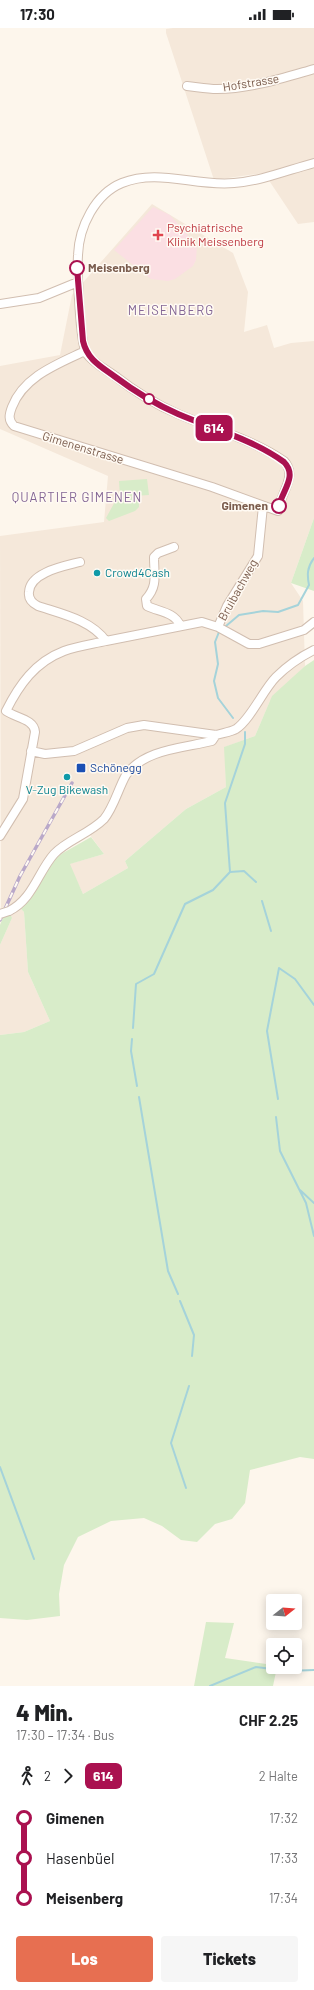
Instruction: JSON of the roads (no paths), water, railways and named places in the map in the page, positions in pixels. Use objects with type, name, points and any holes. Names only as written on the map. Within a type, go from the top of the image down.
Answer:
[{"type":"street","name":"Hofstrasse","points":[[187,86],[218,89],[234,88],[260,84],[314,69]]},
{"type":"street","points":[[263,506],[278,511],[290,475],[288,467],[284,462],[230,433],[178,414],[149,399],[96,363],[85,351],[78,282],[78,252],[82,231],[91,210],[102,197],[120,184],[138,177],[153,176],[209,184],[234,183],[262,178],[314,163]]},
{"type":"street","points":[[0,304],[39,298],[78,282]]},
{"type":"street","name":"Gimenenstrasse","points":[[85,351],[44,371],[30,381],[20,392],[9,414],[10,422],[14,426],[212,487],[263,506]]},
{"type":"street","name":"Bruibachweg","points":[[218,627],[227,606],[258,556],[263,506]]},
{"type":"street","points":[[174,547],[158,553],[154,557],[155,584],[153,592],[146,600],[147,606],[168,613],[177,618],[180,625]]},
{"type":"street","points":[[80,562],[51,570],[38,577],[31,584],[28,595],[31,602],[38,606],[89,625],[100,634],[106,642]]},
{"type":"street","points":[[0,836],[23,799],[35,732],[35,727],[30,722],[3,711],[29,674],[45,662],[64,651],[180,625],[202,622],[218,627],[249,644],[259,644],[304,630],[314,622]]},
{"type":"street","points":[[31,751],[46,754],[74,751],[127,728],[144,725],[216,735],[236,728],[276,677],[290,665],[314,650]]},
{"type":"street","points":[[0,914],[9,911],[25,899],[54,855],[87,833],[105,817],[126,776],[134,766],[144,759],[161,752],[212,740],[216,735]]},
{"type":"waterway","name":"Bruibachweg","points":[[226,626],[239,615],[263,611],[278,612],[298,605],[309,585],[308,571],[314,558]]},
{"type":"waterway","name":"Bruibachweg","points":[[219,632],[215,642],[218,664],[214,681],[218,698],[233,718]]},
{"type":"waterway","name":"Bruibachweg","points":[[245,732],[245,744],[225,803],[230,872],[244,871],[256,882]]},
{"type":"waterway","points":[[133,1028],[136,984],[154,974],[185,904],[213,890],[230,872]]},
{"type":"waterway","points":[[262,901],[271,931]]},
{"type":"waterway","points":[[278,1099],[267,1031],[279,968],[295,979],[314,1005]]},
{"type":"waterway","points":[[132,1039],[131,1051],[137,1086]]},
{"type":"waterway","points":[[139,1097],[168,1271],[178,1294]]},
{"type":"waterway","points":[[276,1117],[280,1151],[306,1203],[314,1236]]},
{"type":"waterway","points":[[300,1190],[314,1203]]},
{"type":"waterway","points":[[180,1301],[194,1335],[192,1356]]},
{"type":"waterway","points":[[186,1488],[171,1443],[189,1386]]},
{"type":"waterway","points":[[0,1467],[34,1559]]},
{"type":"waterway","points":[[210,1686],[256,1667],[288,1671],[314,1670]]},
{"type":"railway","points":[[0,920],[20,876],[72,783]]},
{"type":"place","name":"Psychiatrische Klinik Meissenberg","points":[[158,235]]},
{"type":"place","name":"Meisenberg","points":[[77,268]]},
{"type":"place","name":"Gimenen","points":[[279,506]]},
{"type":"place","name":"Crowd4Cash","points":[[97,573]]},
{"type":"place","name":"Schönegg","points":[[81,768]]},
{"type":"place","name":"V-Zug Bikewash","points":[[67,777]]},
{"type":"district","name":"MEISENBERG","points":[[171,310]]},
{"type":"district","name":"QUARTIER GIMENEN","points":[[77,497]]}]
